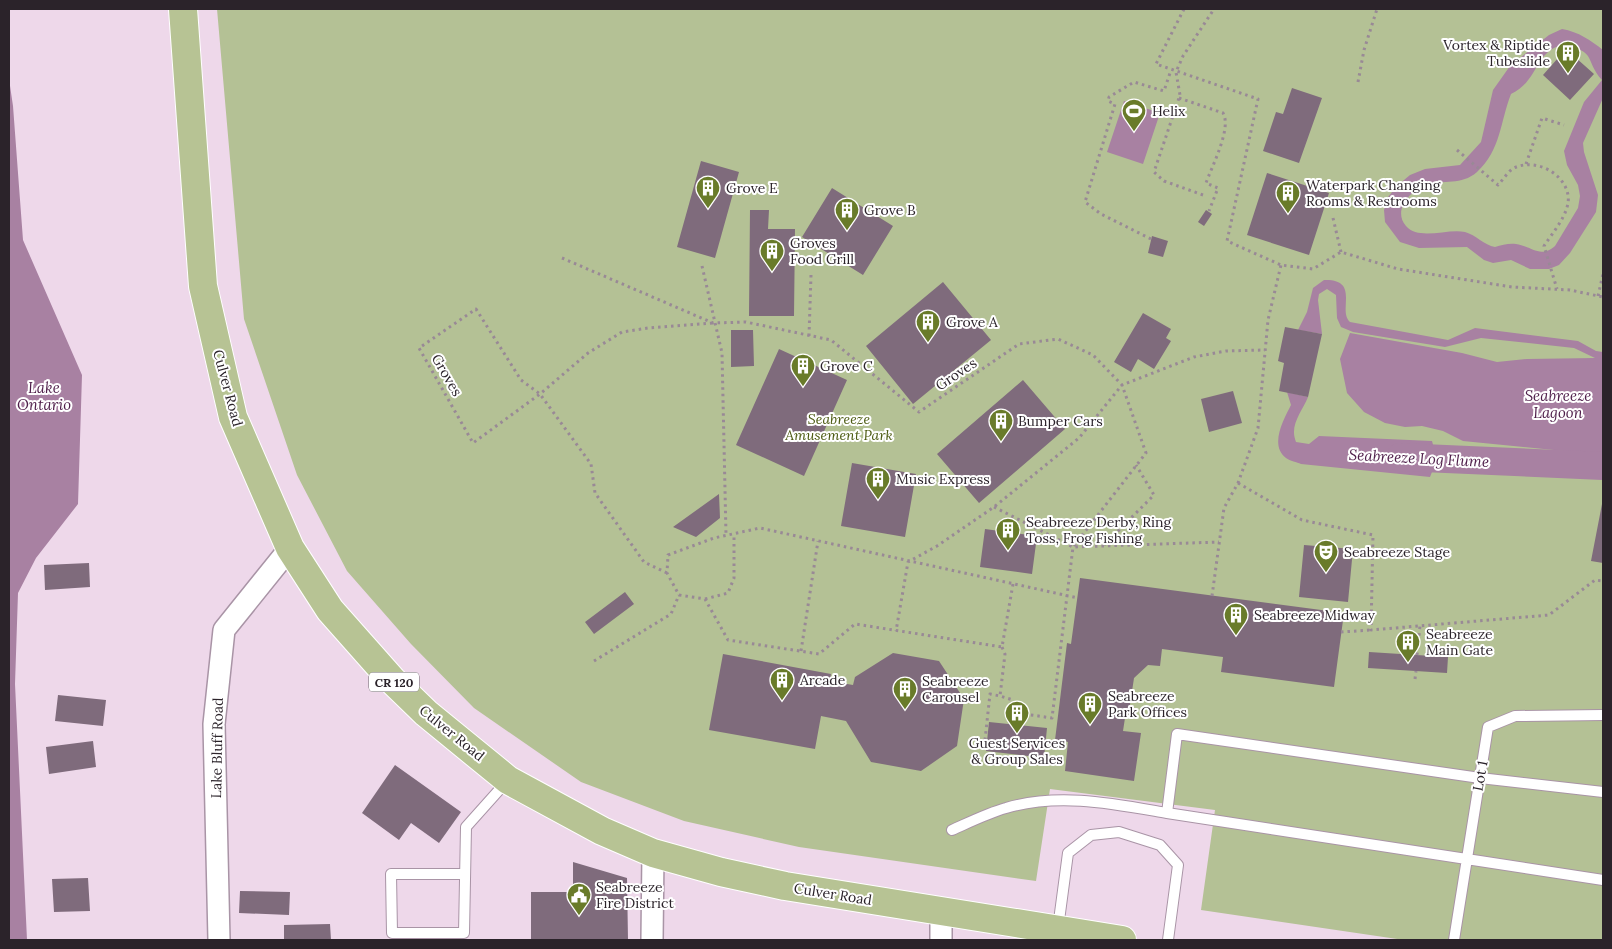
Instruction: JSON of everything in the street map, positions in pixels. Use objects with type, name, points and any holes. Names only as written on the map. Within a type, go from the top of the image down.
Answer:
[{"type":"main road","name":"Culver Road","points":[[183,9],[203,286],[233,417],[290,548],[330,610],[392,680],[426,714],[508,780],[602,831],[653,853],[722,872],[785,886],[1122,940]]},
{"type":"street","name":"Lake Bluff Road","points":[[218,940],[214,724],[224,630],[290,548]]},
{"type":"street","points":[[652,940],[653,853]]},
{"type":"street","points":[[941,911],[941,940]]},
{"type":"lane","name":"Lot 1","points":[[1454,940],[1488,728],[1515,716],[1603,715]]},
{"type":"lane","points":[[1167,813],[1177,734],[1480,778],[1603,792]]},
{"type":"lane","points":[[464,874],[391,874],[392,933],[464,933],[466,827],[508,780]]},
{"type":"lane","points":[[952,830],[1007,808],[1058,799],[1118,805],[1603,880]]},
{"type":"lane","points":[[1057,930],[1068,854],[1091,835],[1119,832],[1160,845],[1178,865],[1168,940]]},
{"type":"path","points":[[1184,9],[1156,64],[1258,100],[1227,241],[1281,265],[1313,269],[1341,252],[1398,269],[1512,287],[1557,289],[1603,297]]},
{"type":"path","points":[[1203,195],[1164,181],[1154,172],[1179,98],[1176,72],[1183,56],[1214,9]]},
{"type":"path","points":[[1358,82],[1364,50],[1377,9]]},
{"type":"path","points":[[1151,240],[1101,214],[1085,202],[1115,104],[1108,101],[1109,97],[1134,82],[1164,91],[1172,70]]},
{"type":"path","points":[[1179,98],[1223,113],[1227,119],[1225,132],[1206,183],[1218,188],[1209,211]]},
{"type":"path","points":[[1526,164],[1542,118],[1564,124]]},
{"type":"path","points":[[1457,150],[1498,185],[1512,169],[1526,164],[1552,170],[1568,195],[1566,211],[1544,246],[1557,289]]},
{"type":"path","points":[[1333,218],[1341,252]]},
{"type":"path","name":"Groves","points":[[562,258],[713,323]]},
{"type":"path","points":[[1212,596],[1224,508],[1238,482],[1258,428],[1268,320],[1281,265]]},
{"type":"path","points":[[702,266],[713,323],[722,353],[726,536]]},
{"type":"path","points":[[1598,296],[1603,274]]},
{"type":"path","points":[[809,336],[811,275]]},
{"type":"path","name":"Groves","points":[[667,573],[644,562],[595,493],[591,464],[540,394],[521,380],[476,309],[419,348],[473,443],[540,394],[588,353],[622,332],[648,328],[746,322],[831,340],[918,412],[1020,344],[1058,339],[1093,356],[1122,385]]},
{"type":"path","points":[[908,562],[937,546],[994,507],[1079,438],[1122,385],[1194,357],[1226,351],[1265,350]]},
{"type":"path","points":[[1018,713],[1052,718],[1065,596],[1073,547],[1146,453],[1122,385]]},
{"type":"path","points":[[1104,546],[1154,495],[1136,466]]},
{"type":"path","points":[[1238,482],[1302,520],[1373,535],[1371,630]]},
{"type":"path","points":[[994,507],[1073,547],[1220,542]]},
{"type":"path","points":[[679,595],[667,573],[668,555],[726,536],[760,528],[1078,598]]},
{"type":"path","points":[[679,595],[705,599],[728,593],[734,578],[734,534]]},
{"type":"path","points":[[801,652],[818,541]]},
{"type":"path","points":[[896,631],[908,562]]},
{"type":"path","points":[[1341,632],[1549,615],[1595,580],[1603,581]]},
{"type":"path","points":[[1000,696],[1005,654],[1002,648],[1013,584]]},
{"type":"path","points":[[594,661],[671,614],[679,595]]},
{"type":"path","points":[[705,599],[728,640],[819,654],[854,624],[1002,648]]},
{"type":"path","points":[[1417,655],[1420,626]]},
{"type":"path","points":[[1415,680],[1416,671]]},
{"type":"path","points":[[985,740],[990,694],[1013,700],[1018,713],[1017,725]]},
{"type":"green space","name":"Seabreeze Amusement Park","points":[[217,9],[1603,9],[1603,940],[1404,940],[1201,910],[1215,810],[1050,789],[1036,881],[799,847],[684,821],[581,782],[474,708],[411,644],[347,571],[297,475],[244,319]]},
{"type":"water","points":[[1562,29],[1568,30],[1584,37],[1603,50],[1603,98],[1583,143],[1584,152],[1598,195],[1596,212],[1570,253],[1559,265],[1549,269],[1530,269],[1511,260],[1493,263],[1484,260],[1467,247],[1419,248],[1400,242],[1385,222],[1384,210],[1388,197],[1410,175],[1425,169],[1460,165],[1481,142],[1493,90],[1510,66],[1549,35]],"holes":[[[1562,45],[1573,47],[1586,53],[1602,80],[1584,102],[1564,151],[1567,165],[1578,185],[1580,196],[1578,208],[1555,246],[1550,250],[1540,252],[1516,244],[1495,247],[1465,232],[1418,233],[1406,226],[1401,214],[1402,207],[1409,196],[1426,185],[1459,181],[1477,172],[1485,163],[1495,145],[1511,94],[1527,82],[1546,54]]]},
{"type":"water","name":"Lake Ontario","points":[[9,79],[13,106],[23,240],[82,375],[78,504],[36,558],[18,593],[15,684],[27,940],[9,940]]},
{"type":"water","name":"Helix","points":[[1124,101],[1160,113],[1143,164],[1107,152]]},
{"type":"water","name":"Seabreeze Lagoon","points":[[1324,280],[1335,281],[1342,285],[1346,296],[1347,317],[1350,322],[1448,340],[1475,328],[1578,341],[1596,351],[1603,352],[1603,455],[1463,441],[1443,431],[1422,426],[1405,427],[1385,423],[1364,412],[1347,393],[1340,359],[1350,333],[1462,353],[1497,362],[1527,359],[1595,358],[1574,348],[1481,338],[1445,347],[1353,332],[1341,327],[1337,318],[1336,295],[1327,289],[1319,294],[1318,300],[1322,334],[1298,330],[1307,312],[1313,288]]},
{"type":"water","points":[[1287,392],[1308,397],[1295,424],[1294,436],[1296,442],[1309,444],[1319,436],[1432,441],[1437,459],[1430,477],[1301,464],[1286,458],[1281,453],[1278,439],[1282,424],[1291,405]]},
{"type":"building","name":"Vortex & Riptide Tubeslide","points":[[1566,49],[1594,74],[1570,100],[1543,75]]},
{"type":"building","points":[[1292,88],[1322,98],[1299,163],[1263,151],[1276,112],[1283,114]]},
{"type":"building","name":"Grove E","points":[[701,161],[739,172],[715,258],[677,247]]},
{"type":"building","name":"Waterpark Changing Rooms & Restrooms","points":[[1267,173],[1329,193],[1309,255],[1247,235]]},
{"type":"building","name":"Grove B","points":[[832,188],[893,226],[863,275],[802,237]]},
{"type":"building","name":"Groves Food Grill","points":[[750,210],[769,210],[768,229],[795,229],[794,316],[749,316]]},
{"type":"building","points":[[1206,210],[1212,214],[1204,226],[1198,222]]},
{"type":"building","points":[[1152,236],[1168,241],[1163,257],[1148,253]]},
{"type":"building","name":"Grove A","points":[[943,282],[991,340],[913,404],[866,346]]},
{"type":"building","points":[[1143,313],[1171,329],[1166,338],[1171,341],[1154,369],[1138,359],[1131,372],[1114,362]]},
{"type":"building","points":[[1285,327],[1322,334],[1308,397],[1279,391],[1284,363],[1278,361]]},
{"type":"building","points":[[731,330],[753,330],[754,366],[731,367]]},
{"type":"building","points":[[779,349],[847,380],[804,476],[736,445]]},
{"type":"building","name":"Bumper Cars","points":[[1023,380],[1065,429],[979,503],[937,454]]},
{"type":"building","points":[[1233,391],[1242,423],[1209,432],[1201,399]]},
{"type":"building","name":"Music Express","points":[[852,463],[916,474],[905,537],[841,526]]},
{"type":"building","points":[[719,494],[720,518],[696,537],[673,527]]},
{"type":"building","points":[[1603,504],[1603,563],[1591,561]]},
{"type":"building","name":"Seabreeze Derby, Ring Toss, Frog Fishing","points":[[985,529],[1037,536],[1032,574],[980,567]]},
{"type":"building","name":"Seabreeze Stage","points":[[1304,545],[1353,549],[1348,602],[1299,597]]},
{"type":"building","points":[[89,563],[90,587],[45,590],[44,565]]},
{"type":"building","name":"Seabreeze Midway","points":[[1080,578],[1344,613],[1334,687],[1221,672],[1223,657],[1162,649],[1160,666],[1148,665],[1134,678],[1128,718],[1125,718],[1123,731],[1141,733],[1134,781],[1065,771],[1068,742],[1055,740],[1067,643],[1071,644]]},
{"type":"building","points":[[625,592],[634,604],[594,634],[585,622]]},
{"type":"building","name":"Seabreeze Main Gate","points":[[1369,652],[1448,657],[1447,673],[1368,668]]},
{"type":"building","points":[[893,653],[939,661],[964,699],[957,746],[921,771],[871,762],[846,721],[821,716],[815,749],[709,730],[723,654],[831,674],[830,681],[853,685],[855,677]]},
{"type":"building","points":[[58,695],[106,700],[103,726],[55,721]]},
{"type":"building","name":"Guest Services & Group Sales","points":[[989,722],[1047,728],[1044,758],[986,751]]},
{"type":"building","points":[[93,741],[96,767],[49,774],[46,747]]},
{"type":"building","points":[[395,765],[461,812],[439,843],[411,823],[399,840],[362,813]]},
{"type":"building","name":"Seabreeze Fire District","points":[[573,862],[627,878],[628,940],[531,940],[531,892],[573,892]]},
{"type":"building","points":[[88,878],[90,911],[54,912],[52,879]]},
{"type":"building","points":[[240,891],[290,892],[289,915],[239,913]]},
{"type":"building","points":[[330,924],[331,940],[284,940],[284,925]]},
{"type":"waterway","name":"Seabreeze Log Flume","points":[[1400,457],[1603,466]]},
{"type":"place","name":"Vortex & Riptide Tubeslide","points":[[1568,74]]},
{"type":"place","name":"Helix","points":[[1134,132]]},
{"type":"place","name":"Grove E","points":[[708,209]]},
{"type":"place","name":"Waterpark Changing Rooms & Restrooms","points":[[1288,214]]},
{"type":"place","name":"Grove B","points":[[847,231]]},
{"type":"place","name":"Groves Food Grill","points":[[772,272]]},
{"type":"place","name":"Grove A","points":[[928,343]]},
{"type":"place","name":"Grove C","points":[[803,387]]},
{"type":"place","name":"Bumper Cars","points":[[1001,442]]},
{"type":"place","name":"Music Express","points":[[878,500]]},
{"type":"place","name":"Seabreeze Derby, Ring Toss, Frog Fishing","points":[[1008,551]]},
{"type":"place","name":"Seabreeze Stage","points":[[1326,573]]},
{"type":"place","name":"Seabreeze Midway","points":[[1236,636]]},
{"type":"place","name":"Seabreeze Main Gate","points":[[1408,663]]},
{"type":"place","name":"Arcade","points":[[782,701]]},
{"type":"place","name":"Seabreeze Carousel","points":[[905,710]]},
{"type":"place","name":"Seabreeze Park Offices","points":[[1090,725]]},
{"type":"place","name":"Guest Services & Group Sales","points":[[1017,734]]},
{"type":"place","name":"Seabreeze Fire District","points":[[579,916]]}]
